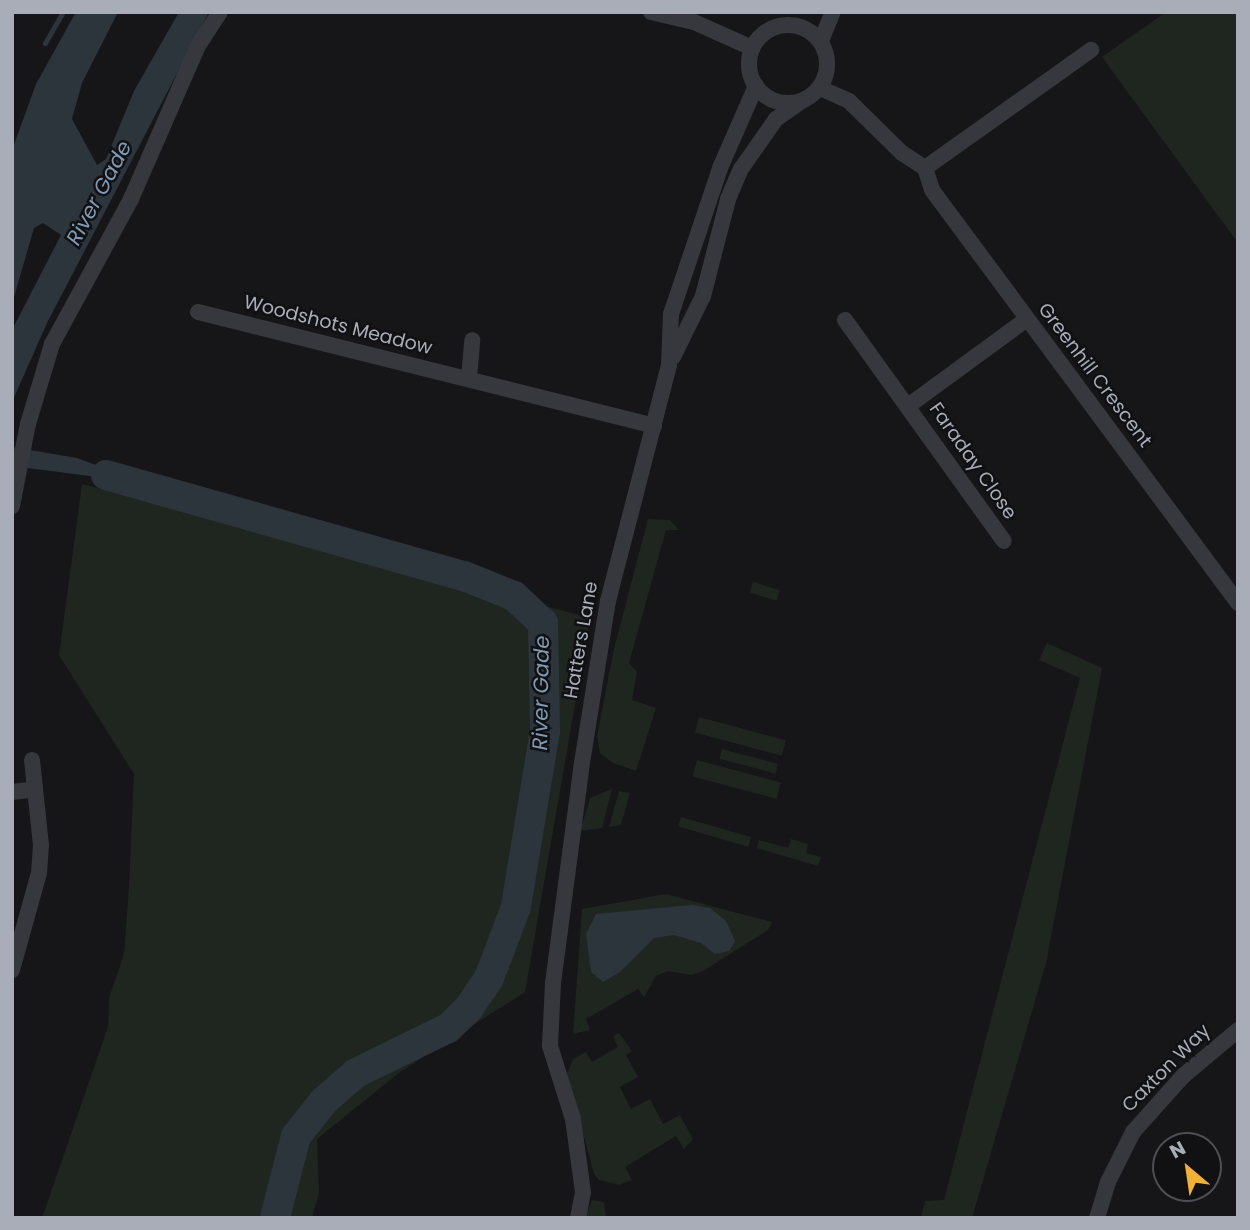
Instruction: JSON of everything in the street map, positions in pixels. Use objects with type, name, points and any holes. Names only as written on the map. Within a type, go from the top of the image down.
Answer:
[{"type":"street","points":[[12,506],[28,424],[52,344],[131,199],[198,46],[220,12]]},
{"type":"street","points":[[651,12],[695,23],[752,48]]},
{"type":"street","points":[[821,41],[833,12]]},
{"type":"street","points":[[669,365],[703,296],[728,199],[741,169],[776,119],[802,101],[820,88],[828,65],[821,41],[787,19],[765,32],[752,48],[749,71],[756,86],[780,103],[802,101]]},
{"type":"street","points":[[820,88],[849,101],[902,153],[925,168],[1091,50]]},
{"type":"street","name":"Hatters Lane","points":[[578,1218],[583,1192],[573,1119],[550,1046],[553,983],[608,601],[669,365],[671,314],[678,287],[720,168],[756,86]]},
{"type":"street","name":"Greenhill Crescent","points":[[925,168],[932,190],[1238,603]]},
{"type":"street","name":"Woodshots Meadow","points":[[198,312],[654,426]]},
{"type":"street","name":"Faraday Close","points":[[908,405],[1027,319]]},
{"type":"street","name":"Faraday Close","points":[[845,320],[1003,541]]},
{"type":"street","points":[[469,378],[472,340]]},
{"type":"street","points":[[12,970],[39,873],[41,845],[32,760]]},
{"type":"street","points":[[12,792],[35,789]]},
{"type":"street","name":"Caxton Way","points":[[1097,1218],[1108,1182],[1133,1132],[1183,1076],[1238,1030]]},
{"type":"shaded area","points":[[1166,12],[1238,12],[1238,243],[1102,57]]},
{"type":"shaded area","points":[[82,484],[590,618],[525,992],[400,1072],[317,1139],[319,1192],[312,1218],[42,1218],[108,1027],[109,998],[124,954],[129,887],[134,774],[59,655]]},
{"type":"shaded area","points":[[648,519],[670,520],[679,530],[666,530],[629,663],[637,672],[632,700],[656,708],[636,771],[613,763],[600,753],[597,736],[614,649]]},
{"type":"shaded area","points":[[753,582],[780,590],[777,601],[750,593]]},
{"type":"shaded area","points":[[1047,643],[1102,668],[1046,963],[972,1218],[921,1218],[925,1201],[944,1200],[1080,678],[1039,660]]},
{"type":"shaded area","points":[[699,717],[786,740],[782,756],[695,732]]},
{"type":"shaded area","points":[[722,749],[778,764],[775,774],[719,759]]},
{"type":"shaded area","points":[[697,760],[781,783],[777,799],[693,776]]},
{"type":"shaded area","points":[[612,789],[602,828],[580,831],[590,798]]},
{"type":"shaded area","points":[[619,791],[630,793],[621,825],[609,827]]},
{"type":"shaded area","points":[[681,817],[751,837],[748,847],[678,827]]},
{"type":"shaded area","points":[[791,839],[808,844],[806,853],[821,857],[818,866],[757,848],[759,840],[788,848]]},
{"type":"shaded area","points":[[666,894],[772,922],[768,930],[703,971],[691,975],[668,971],[656,976],[644,997],[638,989],[586,1019],[590,1030],[573,1034],[582,909]]},
{"type":"shaded area","points":[[619,1033],[632,1051],[626,1055],[638,1077],[620,1087],[631,1109],[650,1099],[663,1124],[680,1115],[693,1139],[684,1149],[676,1136],[625,1167],[632,1180],[619,1185],[599,1180],[594,1174],[567,1074],[573,1059],[586,1052],[592,1062],[618,1047],[613,1036]]},
{"type":"shaded area","points":[[592,1200],[604,1202],[606,1218],[585,1218]]},
{"type":"water","points":[[76,12],[118,12],[82,83],[72,119],[97,165],[106,159],[134,91],[179,12],[209,12],[47,323],[12,402],[12,330],[61,235],[43,223],[34,228],[12,304],[12,150],[36,84]]},
{"type":"water","points":[[12,447],[77,458],[144,483],[12,466]]},
{"type":"water","points":[[692,905],[710,908],[726,921],[735,941],[729,951],[715,954],[701,943],[674,935],[654,938],[620,972],[603,982],[591,972],[586,934],[596,914]]},
{"type":"waterway","points":[[45,43],[63,12]]},
{"type":"waterway","name":"River Gade","points":[[106,475],[464,576],[514,596],[543,623],[545,731],[516,907],[489,978],[469,1008],[448,1028],[356,1073],[324,1101],[296,1136],[275,1218]]}]
